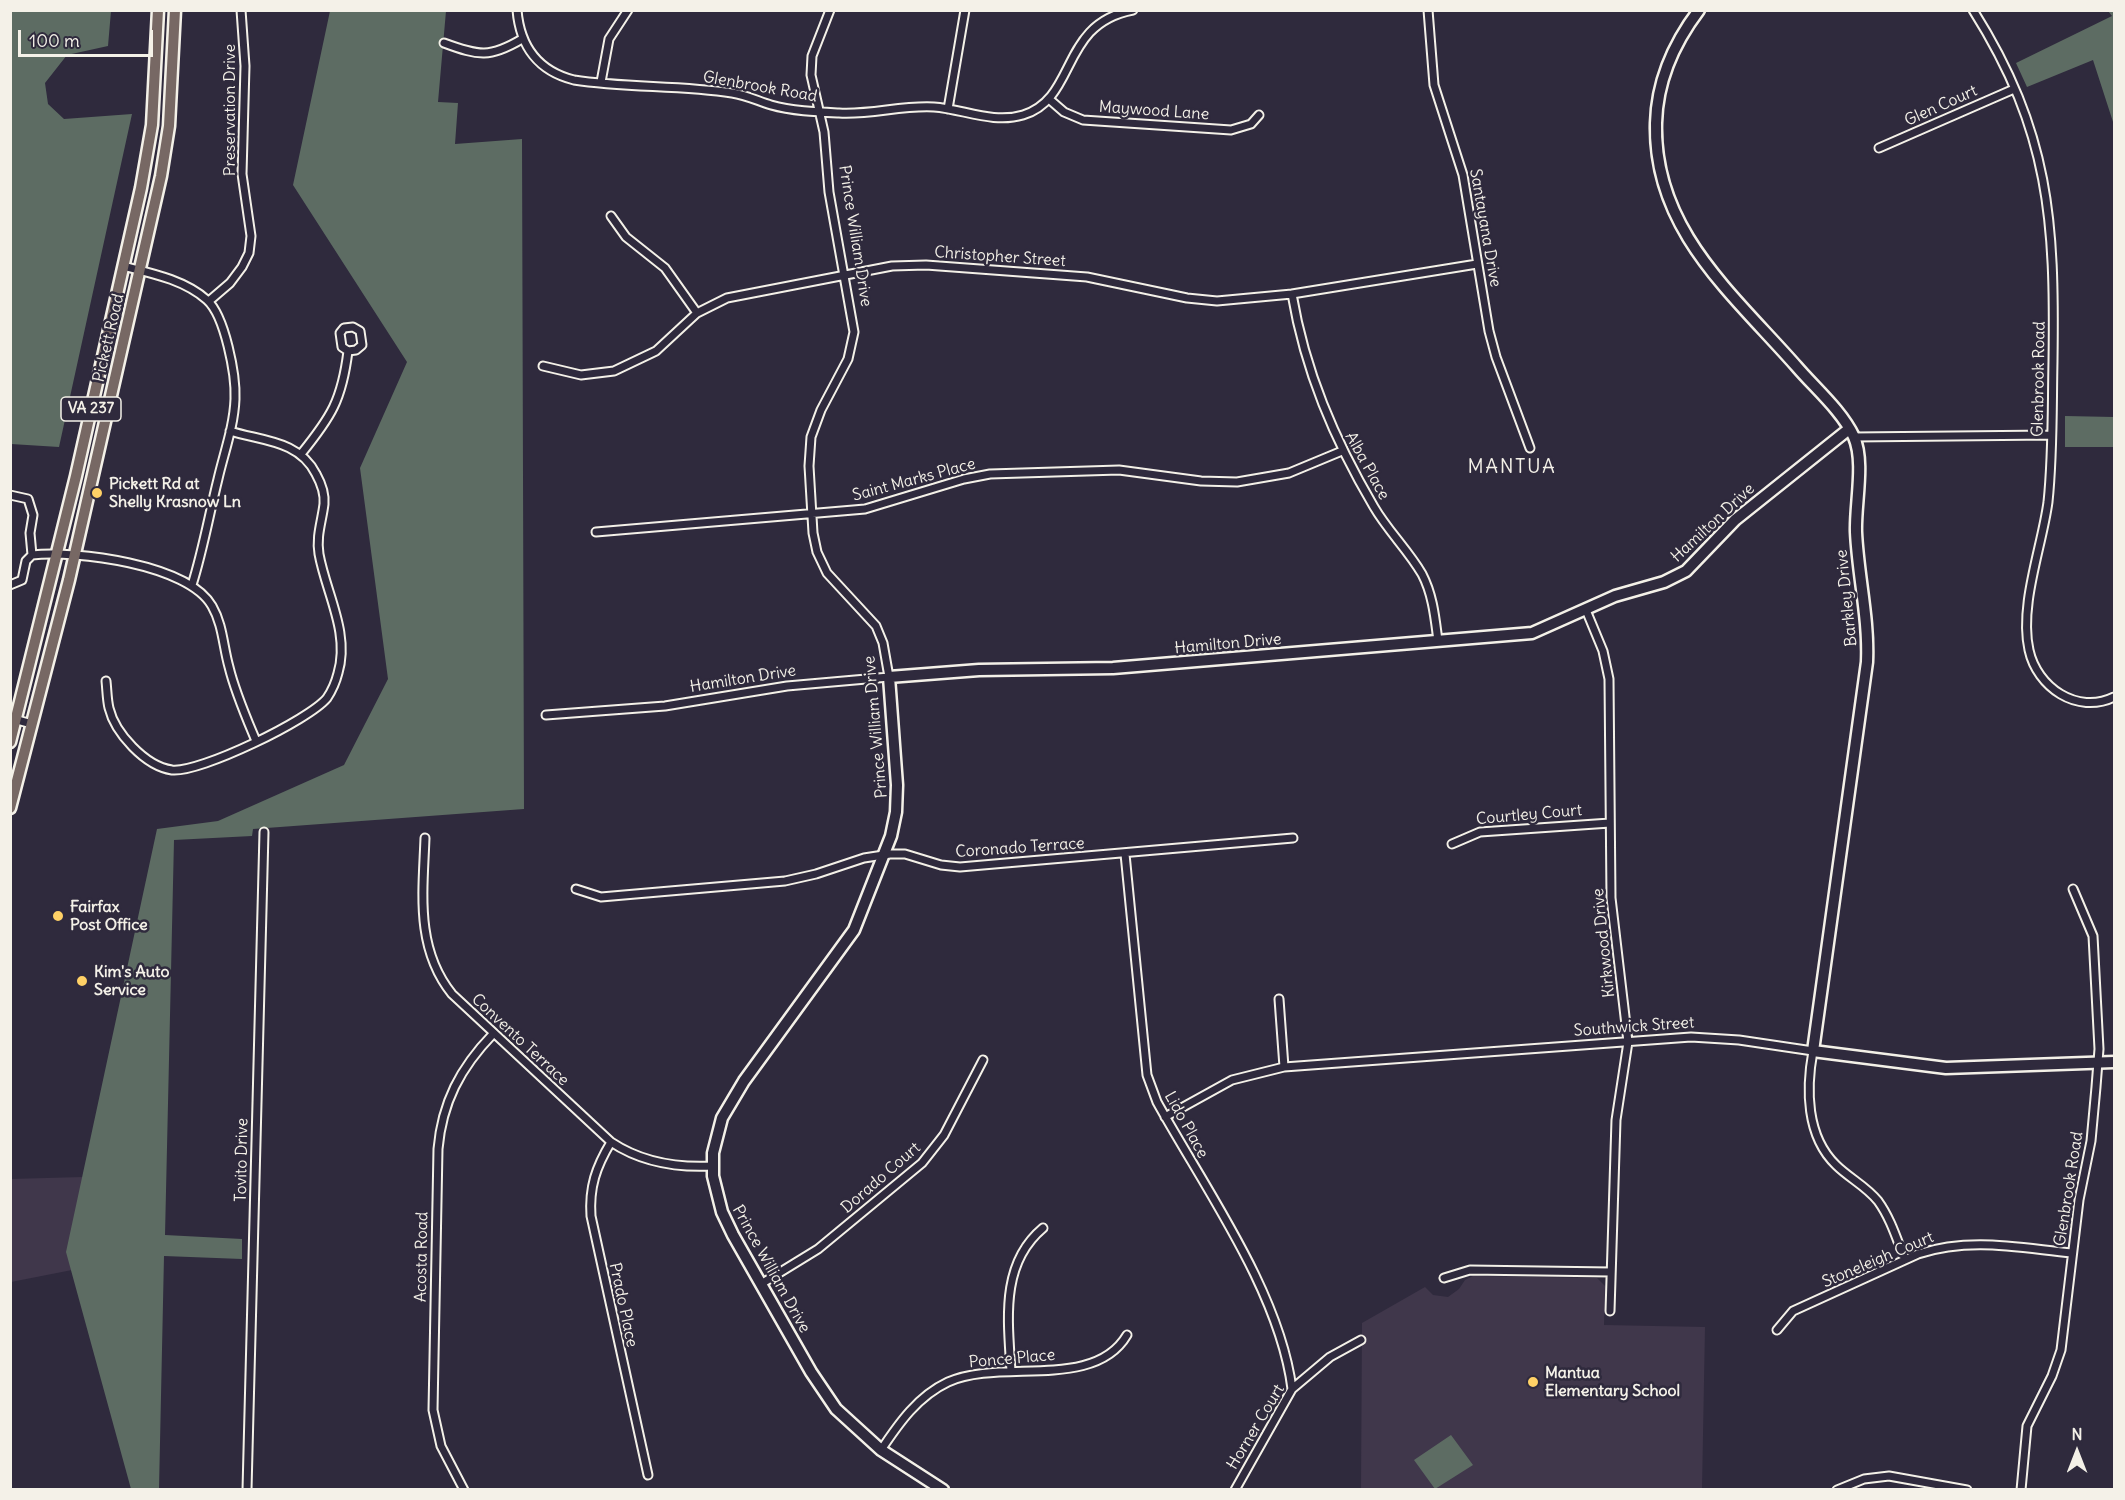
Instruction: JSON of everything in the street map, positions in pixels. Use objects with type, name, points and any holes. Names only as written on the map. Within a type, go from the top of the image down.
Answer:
[{"type":"main road","name":"Pickett Road","points":[[10,742],[13,719],[58,552],[123,266],[152,125],[158,10]]},
{"type":"main road","name":"Pickett Road","points":[[10,808],[75,553],[161,176],[169,126],[175,10]]},
{"type":"street","name":"Preservation Drive","points":[[209,301],[230,283],[242,267],[249,253],[251,236],[242,174],[241,140],[245,112],[245,66],[241,10]]},
{"type":"street","name":"Glenbrook Road","points":[[517,10],[522,39],[531,54],[553,73],[574,80],[733,93],[780,107],[860,114],[922,107],[993,117],[1018,116],[1034,110],[1049,99]]},
{"type":"street","points":[[601,82],[609,39],[628,10]]},
{"type":"street","name":"Prince William Drive","points":[[830,10],[810,64],[826,148],[829,192],[853,319],[852,345],[812,437],[809,466],[814,541],[821,563],[835,584],[867,614],[876,626],[883,643],[889,677],[897,798],[894,824],[884,855],[854,930],[728,1104],[716,1141],[713,1166],[722,1212],[761,1284],[827,1396],[848,1421],[881,1450],[943,1490]]},
{"type":"street","points":[[948,109],[965,10]]},
{"type":"street","points":[[1049,99],[1082,40],[1107,14],[1133,10]]},
{"type":"street","name":"Santayana Drive","points":[[1428,10],[1434,85],[1463,175],[1477,264],[1496,357],[1530,448]]},
{"type":"street","points":[[1699,10],[1669,61],[1658,98],[1656,142],[1664,190],[1681,228],[1694,248],[1851,433],[2051,435]]},
{"type":"street","name":"Glenbrook Road","points":[[1973,10],[1988,33],[2014,89],[2037,149],[2050,219],[2054,298],[2051,435],[2045,524],[2027,616],[2029,651],[2037,672],[2045,682],[2066,697],[2093,703],[2115,697]]},
{"type":"street","points":[[444,43],[488,55],[502,51],[522,39]]},
{"type":"street","name":"Glen Court","points":[[1879,148],[2014,89]]},
{"type":"street","name":"Maywood Lane","points":[[1049,99],[1064,112],[1083,120],[1231,130],[1251,124],[1259,116]]},
{"type":"street","points":[[611,216],[626,237],[665,268],[697,313]]},
{"type":"street","name":"Christopher Street","points":[[543,366],[581,375],[623,369],[656,351],[697,313],[736,296],[892,266],[926,264],[1104,279],[1198,300],[1235,300],[1292,294],[1477,264]]},
{"type":"street","points":[[123,266],[190,288],[209,301],[222,326],[233,377],[235,399],[208,530],[192,585]]},
{"type":"street","name":"Alba Place","points":[[1292,294],[1308,365],[1342,451],[1375,509],[1420,572],[1429,592],[1438,641]]},
{"type":"street","points":[[301,454],[321,429],[342,392],[348,351]]},
{"type":"street","points":[[106,681],[109,710],[132,746],[149,761],[172,770],[198,766],[298,722],[327,698],[338,674],[342,649],[319,550],[323,492],[312,466],[301,454],[271,440],[230,431]]},
{"type":"street","name":"Hamilton Drive","points":[[546,715],[665,706],[787,686],[889,677],[979,670],[1113,669],[1532,633],[1615,596],[1664,582],[1686,571],[1735,520],[1851,433]]},
{"type":"street","name":"Barkley Drive","points":[[1851,433],[1858,452],[1856,529],[1867,627],[1867,663],[1808,1097],[1820,1142],[1834,1164],[1866,1188],[1879,1202],[1892,1226],[1905,1260]]},
{"type":"street","name":"Saint Marks Place","points":[[596,532],[865,509],[964,479],[990,474],[1119,470],[1201,481],[1238,482],[1289,473],[1342,451]]},
{"type":"street","points":[[10,495],[27,499],[31,507],[32,555]]},
{"type":"street","points":[[10,585],[22,580],[26,561],[32,555],[58,552],[75,553],[170,574],[192,585],[211,604],[223,633],[229,667],[256,741]]},
{"type":"street","name":"Kirkwood Drive","points":[[1586,610],[1603,651],[1609,679],[1612,923],[1628,1042],[1616,1120],[1610,1311]]},
{"type":"street","points":[[13,719],[32,724]]},
{"type":"street","name":"Courtley Court","points":[[1452,844],[1479,832],[1610,822]]},
{"type":"street","name":"Tovito Drive","points":[[247,1490],[264,832]]},
{"type":"street","name":"Convento Terrace","points":[[425,838],[422,909],[429,954],[447,988],[493,1035],[611,1142],[642,1158],[661,1163],[713,1166]]},
{"type":"street","name":"Coronado Terrace","points":[[576,889],[601,897],[784,881],[884,855],[904,854],[941,865],[960,867],[1293,838]]},
{"type":"street","name":"Lido Place","points":[[1125,854],[1144,1056],[1153,1094],[1252,1269],[1286,1357],[1292,1389]]},
{"type":"street","name":"Glenbrook Road","points":[[2021,1490],[2027,1426],[2052,1376],[2061,1350],[2079,1200],[2091,1141],[2097,1063],[2097,986],[2093,936],[2073,889]]},
{"type":"street","points":[[1279,999],[1284,1067]]},
{"type":"street","name":"Acosta Road","points":[[464,1490],[446,1458],[433,1410],[438,1149],[442,1117],[452,1089],[475,1054],[493,1035]]},
{"type":"street","name":"Southwick Street","points":[[1165,1117],[1232,1080],[1284,1067],[1708,1037],[1947,1068],[2115,1062]]},
{"type":"street","name":"Dorado Court","points":[[761,1284],[818,1249],[922,1162],[944,1135],[983,1060]]},
{"type":"street","name":"Prado Place","points":[[611,1142],[595,1172],[590,1196],[591,1216],[648,1475]]},
{"type":"street","points":[[1011,1371],[1008,1316],[1012,1280],[1024,1246],[1043,1228]]},
{"type":"street","name":"Stoneleigh Court","points":[[1776,1330],[1793,1311],[1905,1260],[1940,1247],[1964,1244],[2072,1253]]},
{"type":"street","points":[[1444,1278],[1470,1270],[1611,1272]]},
{"type":"street","name":"Ponce Place","points":[[881,1450],[913,1408],[933,1390],[960,1378],[1011,1371],[1067,1368],[1098,1362],[1115,1352],[1127,1335]]},
{"type":"street","name":"Horner Court","points":[[1235,1490],[1292,1389],[1330,1357],[1361,1340]]},
{"type":"street","points":[[1837,1490],[1864,1479],[1889,1476],[1967,1490]]},
{"type":"shaded area","points":[[83,1177],[72,1270],[11,1282],[10,1179]]},
{"type":"shaded area","name":"Mantua Elementary School","points":[[1473,1276],[1597,1278],[1605,1286],[1604,1325],[1705,1327],[1702,1489],[1361,1490],[1362,1323],[1425,1287],[1433,1295],[1448,1297],[1459,1289],[1465,1280]]},
{"type":"green space","points":[[10,11],[111,11],[108,46],[67,55],[45,83],[48,104],[64,119],[132,114],[59,447],[11,444]]},
{"type":"green space","points":[[330,11],[446,11],[438,102],[458,103],[455,144],[522,139],[524,809],[253,829],[252,836],[174,840],[165,1235],[242,1239],[242,1259],[164,1256],[159,1489],[131,1489],[66,1252],[157,829],[218,821],[344,765],[388,679],[360,468],[407,362],[293,185]]},
{"type":"green space","points":[[2108,11],[2114,11],[2114,125],[2093,60],[2027,87],[2016,63],[2112,16]]},
{"type":"green space","points":[[2065,416],[2114,417],[2114,447],[2065,447]]},
{"type":"green space","points":[[1451,1435],[1473,1465],[1435,1489],[1414,1460]]},
{"type":"place","name":"Pickett Rd at Shelly Krasnow Ln","points":[[97,493]]},
{"type":"place","name":"Fairfax Post Office","points":[[58,916]]},
{"type":"place","name":"Kim's Auto Service","points":[[82,981]]},
{"type":"place","name":"Mantua Elementary School","points":[[1533,1382]]},
{"type":"district","name":"MANTUA","points":[[1512,467]]}]
